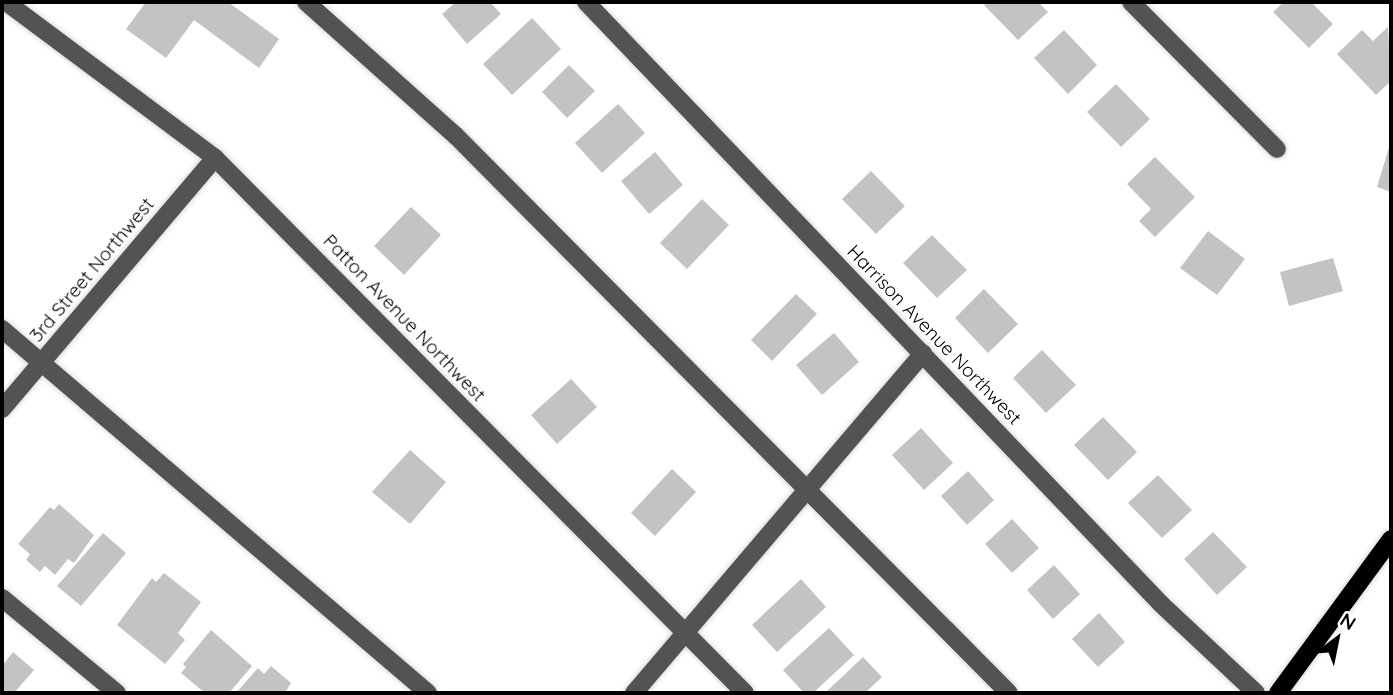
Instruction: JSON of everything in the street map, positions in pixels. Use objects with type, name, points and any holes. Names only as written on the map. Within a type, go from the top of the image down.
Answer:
[{"type":"main road","points":[[1278,693],[1391,540]]},
{"type":"street","name":"Patton Avenue Northwest","points":[[6,2],[215,158],[745,693]]},
{"type":"street","points":[[306,2],[455,135],[1009,693]]},
{"type":"street","name":"Harrison Avenue Northwest","points":[[586,2],[1161,604],[1256,693]]},
{"type":"street","points":[[1131,2],[1277,149]]},
{"type":"street","name":"3rd Street Northwest","points":[[2,409],[215,158]]},
{"type":"street","points":[[2,329],[428,693]]},
{"type":"street","points":[[634,693],[923,353]]},
{"type":"street","points":[[2,598],[117,693]]},
{"type":"building","points":[[146,2],[228,2],[279,39],[259,68],[194,20],[166,58],[126,29]]},
{"type":"building","points":[[456,2],[490,2],[501,14],[467,44],[442,14]]},
{"type":"building","points":[[988,2],[1038,2],[1048,12],[1018,40],[984,5]]},
{"type":"building","points":[[1284,2],[1311,2],[1333,24],[1309,48],[1273,12]]},
{"type":"building","points":[[532,18],[561,49],[512,95],[483,64]]},
{"type":"building","points":[[1388,27],[1391,81],[1376,95],[1337,54],[1362,30],[1373,41]]},
{"type":"building","points":[[1064,30],[1097,65],[1068,94],[1034,58]]},
{"type":"building","points":[[569,65],[595,91],[567,118],[542,92]]},
{"type":"building","points":[[1116,84],[1150,119],[1121,147],[1087,112]]},
{"type":"building","points":[[618,104],[645,133],[602,173],[575,143]]},
{"type":"building","points":[[1391,141],[1391,192],[1377,187]]},
{"type":"building","points":[[655,152],[683,185],[649,214],[621,181]]},
{"type":"building","points":[[1155,157],[1195,197],[1155,237],[1139,221],[1151,209],[1127,184]]},
{"type":"building","points":[[871,171],[905,206],[876,234],[842,199]]},
{"type":"building","points":[[702,199],[729,225],[687,269],[660,243]]},
{"type":"building","points":[[411,207],[441,235],[404,275],[374,246]]},
{"type":"building","points":[[1208,231],[1245,259],[1217,295],[1180,268]]},
{"type":"building","points":[[932,235],[967,270],[937,298],[903,263]]},
{"type":"building","points":[[1333,258],[1343,291],[1289,306],[1280,272]]},
{"type":"building","points":[[984,289],[1018,324],[988,353],[955,318]]},
{"type":"building","points":[[796,294],[817,314],[772,361],[751,340]]},
{"type":"building","points":[[834,333],[859,362],[822,395],[796,365]]},
{"type":"building","points":[[1042,350],[1076,385],[1046,413],[1013,378]]},
{"type":"building","points":[[571,379],[597,407],[557,444],[531,415]]},
{"type":"building","points":[[1103,417],[1137,452],[1108,480],[1074,445]]},
{"type":"building","points":[[921,428],[953,463],[924,490],[892,455]]},
{"type":"building","points":[[410,450],[446,482],[410,524],[372,492]]},
{"type":"building","points":[[672,469],[696,492],[655,536],[631,513]]},
{"type":"building","points":[[968,471],[994,500],[967,525],[941,496]]},
{"type":"building","points":[[1158,475],[1192,510],[1162,538],[1128,503]]},
{"type":"building","points":[[59,504],[94,535],[74,563],[68,559],[55,575],[45,566],[40,572],[26,560],[30,554],[18,544],[50,507],[54,510]]},
{"type":"building","points":[[1012,519],[1039,548],[1012,573],[985,544]]},
{"type":"building","points":[[1213,532],[1247,567],[1217,595],[1184,559]]},
{"type":"building","points":[[103,533],[126,553],[81,606],[57,586]]},
{"type":"building","points":[[1054,565],[1080,594],[1053,619],[1027,590]]},
{"type":"building","points":[[164,573],[201,602],[178,633],[185,640],[165,664],[117,625],[152,578],[156,582]]},
{"type":"building","points":[[801,579],[826,607],[777,652],[752,625]]},
{"type":"building","points":[[1099,613],[1125,642],[1098,667],[1072,639]]},
{"type":"building","points":[[829,628],[854,655],[813,693],[804,693],[783,670]]},
{"type":"building","points":[[211,630],[252,666],[229,693],[205,693],[181,673],[186,667],[183,664]]},
{"type":"building","points":[[13,652],[34,670],[14,693],[2,693],[2,666]]},
{"type":"building","points":[[863,657],[882,677],[865,693],[825,693]]},
{"type":"building","points":[[271,666],[291,683],[285,693],[236,693],[258,668],[264,674]]}]
